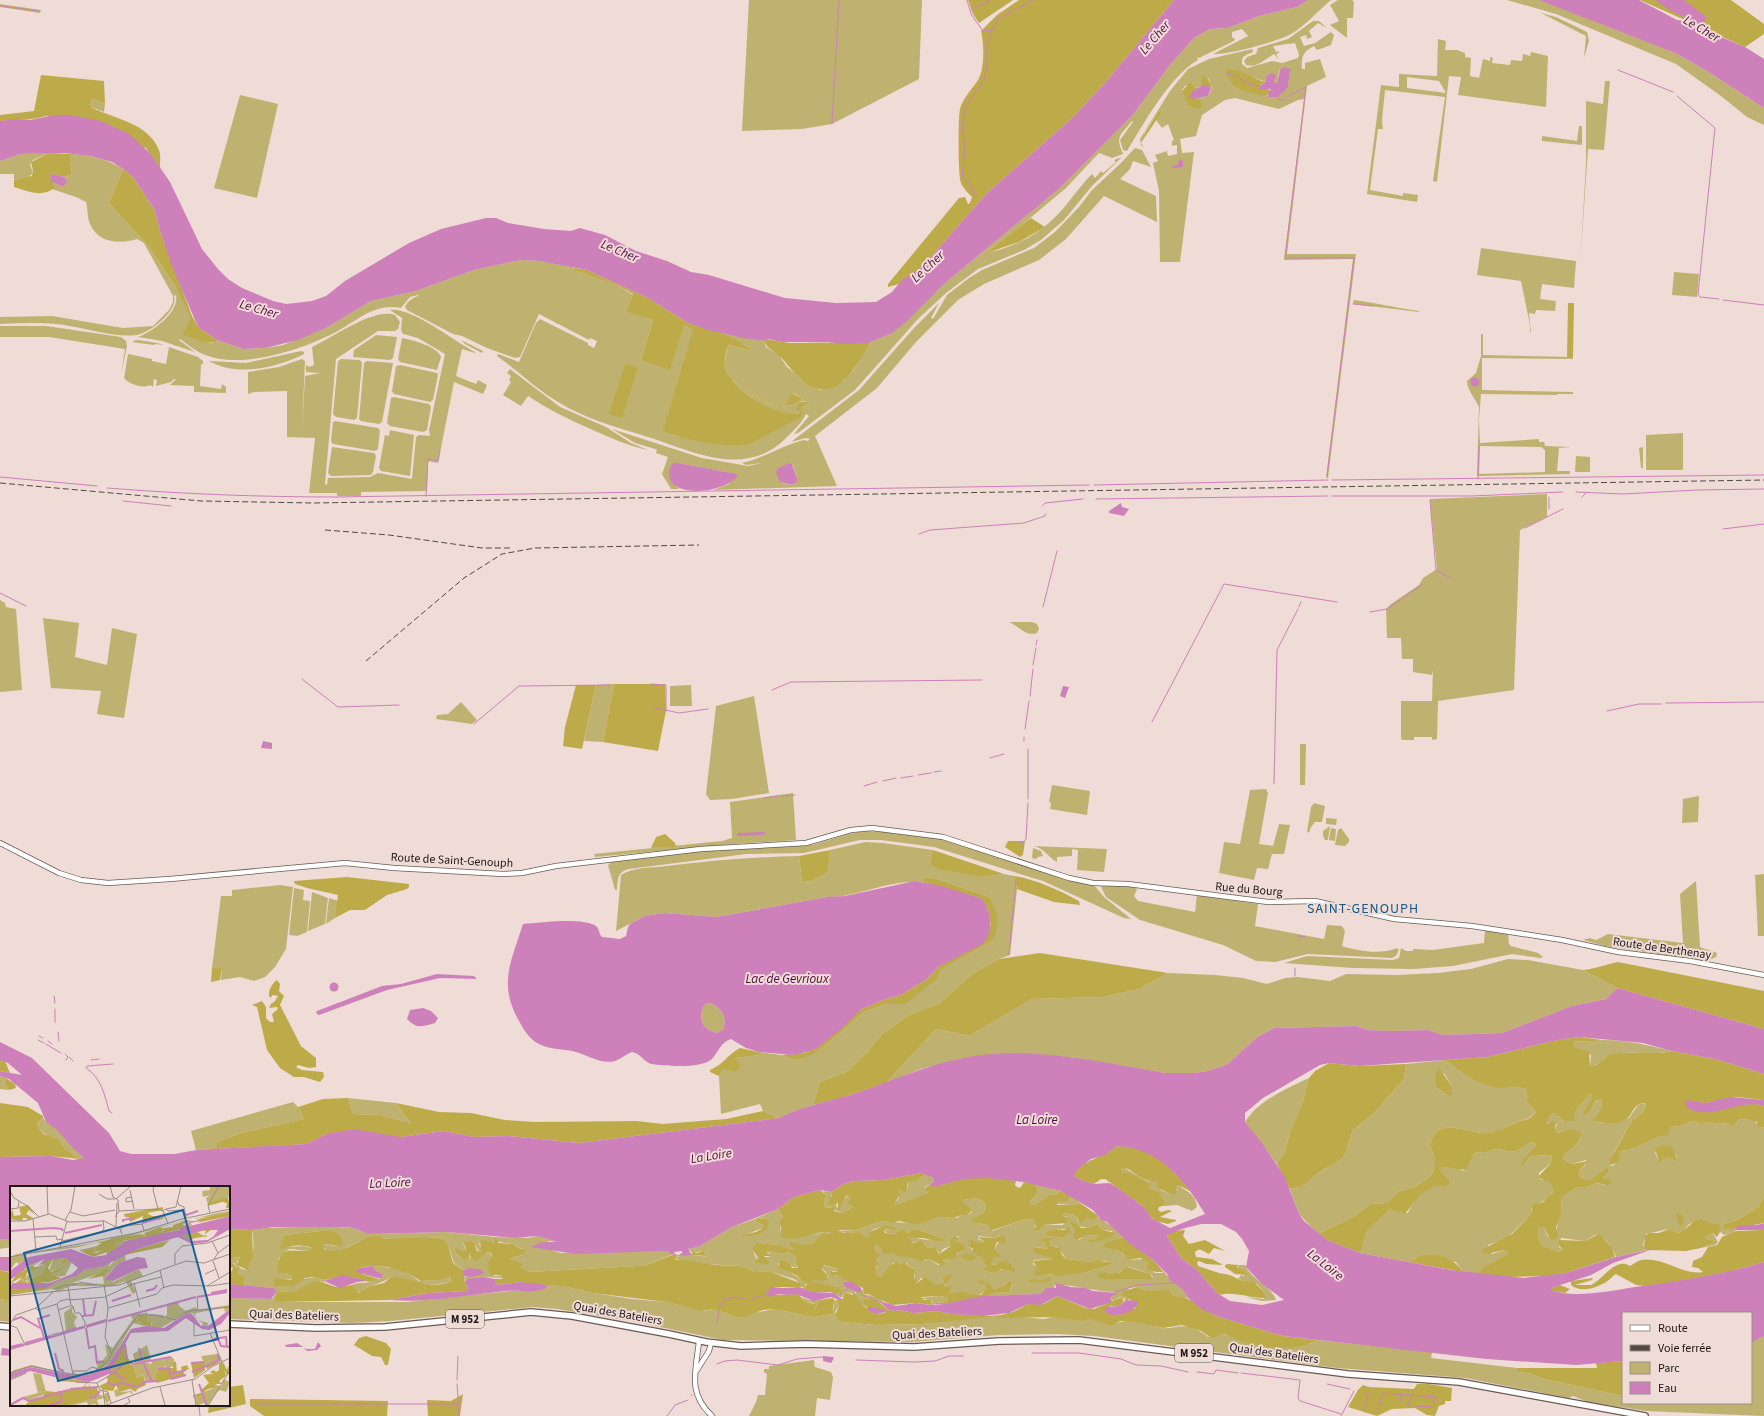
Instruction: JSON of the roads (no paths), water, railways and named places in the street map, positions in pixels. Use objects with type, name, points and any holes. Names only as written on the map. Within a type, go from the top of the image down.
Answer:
[{"type":"main road","name":"Quai des Bateliers","points":[[230,1324],[316,1328],[385,1327],[531,1312],[572,1316],[699,1341],[741,1346],[806,1344],[914,1347],[994,1341],[1079,1340],[1279,1364],[1348,1374],[1459,1382],[1645,1416]]},
{"type":"main road","points":[[0,1326],[10,1327]]},
{"type":"street","name":"Route de Saint-Genouph","points":[[0,843],[59,873],[81,880],[108,883],[170,879],[345,862],[394,868],[502,874],[522,873],[556,866],[701,849],[806,843],[822,840],[851,830],[872,828],[943,837],[1083,881],[1128,884]]},
{"type":"street","name":"Rue du Bourg","points":[[1128,884],[1268,902],[1315,901],[1409,922],[1452,923],[1558,939]]},
{"type":"street","name":"Route de Berthenay","points":[[1558,939],[1618,952],[1677,959],[1764,975]]},
{"type":"street","points":[[699,1341],[695,1384],[697,1396],[700,1403],[712,1416]]},
{"type":"street","points":[[696,1372],[709,1351],[711,1343]]},
{"type":"water","name":"Le Cher","points":[[1174,0],[1308,0],[1297,7],[1259,16],[1228,28],[1210,29],[1194,38],[1170,65],[1132,116],[1060,188],[944,284],[906,322],[891,334],[868,343],[843,344],[828,342],[782,342],[768,339],[764,341],[708,330],[688,323],[648,298],[587,270],[539,261],[521,260],[474,270],[416,291],[371,301],[326,328],[298,340],[265,348],[243,349],[217,340],[198,327],[174,271],[154,209],[133,177],[123,169],[112,162],[90,156],[64,153],[21,154],[0,161],[0,121],[15,119],[30,120],[55,115],[70,115],[101,121],[129,134],[150,153],[170,182],[202,249],[218,269],[228,279],[242,288],[273,301],[286,304],[312,301],[326,296],[345,281],[409,243],[441,229],[486,218],[496,218],[508,223],[544,229],[571,231],[580,228],[605,235],[636,251],[667,261],[691,272],[709,275],[785,298],[836,303],[876,302],[892,292],[902,280],[923,266],[987,193],[1071,119],[1105,83]]},
{"type":"water","points":[[1539,0],[1639,0],[1677,20],[1688,22],[1689,19],[1671,11],[1655,0],[1684,0],[1705,16],[1706,20],[1700,27],[1702,29],[1745,47],[1764,59],[1764,108],[1702,68],[1675,53]]},
{"type":"water","points":[[1284,67],[1290,68],[1288,88],[1278,97],[1266,98],[1271,89],[1259,90],[1259,86],[1266,82],[1266,77],[1271,73],[1276,75],[1274,82],[1277,83],[1280,70]]},
{"type":"water","points":[[1203,85],[1208,85],[1211,89],[1208,96],[1194,99],[1189,97],[1193,91]]},
{"type":"water","points":[[1179,159],[1183,161],[1183,167],[1171,168],[1173,165],[1178,165]]},
{"type":"water","points":[[51,174],[65,177],[67,182],[63,187],[52,182],[50,178]]},
{"type":"water","points":[[1473,378],[1477,378],[1479,382],[1477,386],[1473,386],[1471,384],[1471,380]]},
{"type":"water","points":[[674,463],[738,475],[732,481],[710,490],[685,490],[675,486],[670,478],[670,467]]},
{"type":"water","points":[[789,463],[792,464],[798,481],[792,485],[780,482],[776,472],[778,468]]},
{"type":"water","points":[[1121,503],[1122,507],[1129,509],[1124,516],[1109,513],[1109,511]]},
{"type":"water","points":[[1063,686],[1069,687],[1065,698],[1060,696]]},
{"type":"water","points":[[263,741],[272,743],[272,749],[261,748]]},
{"type":"water","points":[[765,832],[764,835],[737,836],[738,833]]},
{"type":"water","name":"Lac de Gevrioux","points":[[915,881],[941,886],[981,898],[988,909],[990,921],[989,933],[983,944],[938,967],[927,979],[901,995],[886,999],[862,1009],[841,1029],[816,1049],[793,1055],[759,1052],[746,1048],[731,1039],[722,1045],[712,1059],[692,1066],[651,1064],[632,1052],[615,1061],[604,1062],[578,1052],[555,1049],[535,1042],[525,1031],[519,1021],[509,996],[508,984],[511,962],[523,924],[560,921],[589,923],[598,928],[602,937],[620,939],[626,936],[630,924],[645,916],[665,913],[717,917],[827,897],[845,896]],"holes":[[[710,1003],[717,1007],[724,1017],[725,1021],[723,1029],[718,1033],[708,1029],[702,1023],[701,1014],[705,1004]]]},
{"type":"water","points":[[437,974],[474,976],[477,979],[440,978],[387,990],[319,1015],[316,1013],[317,1011],[382,986],[401,984]]},
{"type":"water","points":[[332,983],[336,983],[338,987],[336,991],[332,991],[330,989],[330,985]]},
{"type":"water","name":"La Loire","points":[[1617,988],[1764,1029],[1764,1074],[1715,1059],[1672,1051],[1643,1043],[1580,1037],[1562,1039],[1487,1057],[1359,1066],[1329,1063],[1320,1065],[1263,1098],[1245,1113],[1245,1122],[1262,1143],[1285,1177],[1299,1214],[1304,1221],[1327,1240],[1360,1253],[1451,1270],[1524,1278],[1566,1273],[1616,1257],[1653,1249],[1613,1263],[1591,1275],[1551,1288],[1553,1291],[1572,1294],[1605,1292],[1684,1280],[1732,1271],[1764,1262],[1764,1336],[1752,1342],[1752,1312],[1622,1312],[1622,1361],[1576,1365],[1486,1359],[1283,1336],[1219,1317],[1201,1309],[1188,1298],[1182,1289],[1170,1280],[1167,1274],[1153,1260],[1130,1244],[1107,1222],[1101,1220],[1093,1210],[1061,1191],[1024,1182],[987,1178],[963,1179],[935,1187],[929,1185],[934,1181],[933,1178],[921,1173],[884,1180],[854,1181],[844,1184],[831,1192],[821,1190],[794,1197],[778,1209],[732,1227],[698,1247],[688,1249],[692,1255],[677,1256],[682,1253],[682,1251],[674,1252],[675,1254],[671,1255],[668,1251],[575,1254],[531,1247],[541,1243],[558,1242],[537,1236],[515,1238],[447,1232],[368,1234],[353,1228],[343,1227],[273,1227],[252,1230],[230,1229],[230,1186],[10,1186],[10,1239],[0,1239],[0,1157],[51,1156],[73,1160],[84,1158],[57,1130],[46,1122],[38,1103],[9,1079],[0,1076],[0,1071],[22,1075],[8,1063],[0,1060],[0,1042],[32,1058],[109,1133],[120,1151],[131,1154],[175,1154],[196,1150],[307,1144],[326,1134],[354,1129],[400,1137],[444,1131],[474,1137],[509,1136],[579,1143],[779,1118],[808,1106],[859,1092],[950,1061],[988,1054],[1014,1053],[1065,1056],[1165,1073],[1193,1073],[1208,1071],[1228,1064],[1256,1038],[1274,1028],[1357,1026],[1367,1030],[1428,1030],[1443,1035],[1502,1033],[1572,1006],[1606,999]],"holes":[[[1117,1146],[1132,1148],[1158,1159],[1169,1168],[1189,1189],[1205,1214],[1170,1228],[1151,1218],[1145,1208],[1115,1186],[1109,1183],[1094,1184],[1074,1176],[1077,1170],[1091,1159],[1105,1155]],[[1202,1224],[1221,1224],[1236,1232],[1249,1251],[1246,1267],[1262,1284],[1284,1300],[1262,1305],[1230,1301],[1217,1293],[1197,1270],[1181,1258],[1167,1236],[1179,1230]]]},
{"type":"water","points":[[423,1008],[431,1011],[438,1018],[435,1023],[418,1026],[414,1025],[407,1019],[410,1010]]},
{"type":"water","points":[[1731,1097],[1764,1100],[1764,1106],[1755,1104],[1711,1112],[1701,1112],[1692,1110],[1685,1104],[1687,1100],[1705,1103]]},
{"type":"water","points":[[1764,1223],[1764,1230],[1734,1230],[1744,1225],[1757,1225]]},
{"type":"water","points":[[0,1257],[10,1257],[10,1272],[0,1270]]},
{"type":"water","points":[[372,1266],[376,1271],[383,1274],[382,1278],[356,1272],[359,1268]]},
{"type":"water","points":[[470,1268],[482,1270],[484,1274],[471,1277],[463,1276],[463,1270]]},
{"type":"water","points":[[343,1275],[366,1281],[357,1282],[340,1288],[324,1281]]},
{"type":"water","points":[[484,1277],[495,1279],[495,1283],[499,1285],[520,1282],[546,1285],[547,1287],[533,1291],[505,1291],[434,1300],[390,1300],[428,1293],[466,1291],[468,1288],[465,1282],[467,1279]]},
{"type":"water","points":[[850,1281],[861,1288],[861,1292],[856,1292],[844,1286],[843,1283]]},
{"type":"water","points":[[1055,1283],[1071,1287],[1086,1288],[1093,1291],[1118,1293],[1111,1297],[1112,1302],[1090,1309],[1057,1296],[1041,1305],[1028,1304],[1009,1313],[983,1316],[950,1314],[937,1311],[913,1313],[901,1310],[895,1311],[889,1310],[881,1303],[883,1302],[896,1306],[916,1303],[930,1305],[944,1304],[982,1296],[1040,1294],[1046,1288],[1056,1288]]},
{"type":"water","points":[[230,1284],[274,1288],[277,1292],[271,1299],[230,1298]]},
{"type":"water","points":[[771,1287],[799,1287],[813,1292],[834,1293],[843,1300],[831,1297],[814,1301],[796,1294],[779,1294],[769,1297],[767,1294]]},
{"type":"water","points":[[1127,1300],[1137,1301],[1138,1305],[1131,1311],[1117,1315],[1112,1315],[1104,1311],[1107,1307],[1119,1306]]},
{"type":"water","points":[[869,1307],[885,1310],[886,1312],[876,1314],[868,1310],[867,1308]]},
{"type":"water","points":[[318,1342],[321,1346],[317,1350],[307,1351],[303,1347],[306,1349],[315,1349]]},
{"type":"water","points":[[297,1343],[303,1347],[286,1347],[285,1345]]},
{"type":"water","points":[[2,1348],[10,1349],[10,1356],[1,1355]]},
{"type":"water","points":[[823,1356],[834,1358],[831,1363],[823,1361]]},
{"type":"waterway","points":[[832,124],[839,0]]},
{"type":"waterway","points":[[967,0],[971,14],[983,31],[992,30],[999,18],[1034,0]]},
{"type":"waterway","points":[[971,10],[990,0]]},
{"type":"waterway","points":[[0,6],[39,11]]},
{"type":"waterway","points":[[976,197],[969,183],[962,177],[965,148],[962,126],[965,110],[971,98],[984,80],[987,68],[987,44],[992,30]]},
{"type":"waterway","points":[[1618,70],[1673,92]]},
{"type":"waterway","points":[[1227,74],[1237,76]]},
{"type":"waterway","points":[[1239,78],[1250,84],[1259,86]]},
{"type":"waterway","points":[[1278,97],[1279,100],[1285,100],[1290,95],[1306,87],[1285,258],[1354,258],[1327,476]]},
{"type":"waterway","points":[[1677,96],[1715,128],[1698,294],[1700,297],[1719,299]]},
{"type":"waterway","points":[[1723,300],[1764,305]]},
{"type":"waterway","points":[[1353,304],[1373,306]]},
{"type":"waterway","points":[[1478,479],[1479,446]]},
{"type":"waterway","points":[[426,496],[428,459],[438,461],[440,451]]},
{"type":"waterway","points":[[1332,480],[1764,475]]},
{"type":"waterway","points":[[0,477],[97,486]]},
{"type":"waterway","points":[[1094,485],[1328,480]]},
{"type":"waterway","points":[[107,488],[221,495],[336,497],[1089,485]]},
{"type":"waterway","points":[[1576,492],[1623,494],[1697,490],[1764,489]]},
{"type":"waterway","points":[[1332,496],[1471,496],[1563,492]]},
{"type":"waterway","points":[[1582,497],[1586,493]]},
{"type":"waterway","points":[[1096,499],[1328,496]]},
{"type":"waterway","points":[[1549,497],[1549,509]]},
{"type":"waterway","points":[[1042,506],[1045,503],[1083,499]]},
{"type":"waterway","points":[[1430,500],[1436,570],[1450,578]]},
{"type":"waterway","points":[[123,501],[171,506]]},
{"type":"waterway","points":[[1525,528],[1563,509]]},
{"type":"waterway","points":[[919,534],[930,530],[1024,523],[1045,516],[1046,514]]},
{"type":"waterway","points":[[1723,529],[1764,524]]},
{"type":"waterway","points":[[1043,607],[1057,551]]},
{"type":"waterway","points":[[1152,722],[1224,584],[1337,602]]},
{"type":"waterway","points":[[1370,612],[1387,609],[1422,585]]},
{"type":"waterway","points":[[0,593],[26,606]]},
{"type":"waterway","points":[[1299,607],[1301,602]]},
{"type":"waterway","points":[[1274,784],[1277,650],[1298,609]]},
{"type":"waterway","points":[[1036,645],[1037,640]]},
{"type":"waterway","points":[[1033,665],[1036,648]]},
{"type":"waterway","points":[[1030,696],[1033,669]]},
{"type":"waterway","points":[[302,679],[338,707],[399,705]]},
{"type":"waterway","points":[[772,690],[791,682],[982,680]]},
{"type":"waterway","points":[[651,684],[666,685],[666,711]]},
{"type":"waterway","points":[[474,724],[519,686],[610,685]]},
{"type":"waterway","points":[[1025,729],[1029,701]]},
{"type":"waterway","points":[[1666,703],[1764,702]]},
{"type":"waterway","points":[[1607,711],[1639,704],[1661,704]]},
{"type":"waterway","points":[[652,707],[679,713],[708,709]]},
{"type":"waterway","points":[[1028,749],[1028,799]]},
{"type":"waterway","points":[[990,758],[1004,754]]},
{"type":"waterway","points":[[934,772],[941,771]]},
{"type":"waterway","points":[[918,775],[931,773]]},
{"type":"waterway","points":[[901,778],[913,776]]},
{"type":"waterway","points":[[883,781],[896,778]]},
{"type":"waterway","points":[[864,786],[877,782]]},
{"type":"waterway","points":[[781,796],[795,795]]},
{"type":"waterway","points":[[764,798],[778,796]]},
{"type":"waterway","points":[[1019,843],[1024,842],[1026,839],[1028,803]]},
{"type":"waterway","points":[[1009,954],[1016,881]]},
{"type":"waterway","points":[[1298,936],[1305,937]]},
{"type":"waterway","points":[[1295,968],[1295,976]]},
{"type":"waterway","points":[[54,996],[55,1003]]},
{"type":"waterway","points":[[55,1009],[55,1022]]},
{"type":"waterway","points":[[58,1032],[59,1041]]},
{"type":"waterway","points":[[39,1036],[43,1038]]},
{"type":"waterway","points":[[38,1040],[44,1043]]},
{"type":"waterway","points":[[48,1041],[52,1044]]},
{"type":"waterway","points":[[46,1044],[61,1053]]},
{"type":"waterway","points":[[65,1054],[68,1057],[66,1060]]},
{"type":"waterway","points":[[69,1057],[73,1061]]},
{"type":"waterway","points":[[91,1060],[99,1059]]},
{"type":"waterway","points":[[112,1113],[109,1111],[99,1082],[86,1068],[87,1066],[113,1064]]},
{"type":"waterway","points":[[1114,1292],[1138,1285],[1175,1283]]},
{"type":"waterway","points":[[838,1296],[848,1289]]},
{"type":"waterway","points":[[859,1292],[862,1295],[883,1303]]},
{"type":"waterway","points":[[717,1324],[719,1313],[717,1309],[725,1299],[735,1297],[749,1300],[768,1294]]},
{"type":"waterway","points":[[1032,1353],[1079,1353],[1121,1359],[1136,1365],[1161,1366],[1188,1372]]},
{"type":"waterway","points":[[457,1380],[458,1356]]},
{"type":"waterway","points":[[856,1360],[914,1362],[935,1361],[949,1356],[963,1356]]},
{"type":"waterway","points":[[717,1364],[725,1361],[737,1360],[778,1365],[797,1359],[823,1357]]},
{"type":"waterway","points":[[1197,1372],[1214,1374],[1216,1370],[1238,1373]]},
{"type":"waterway","points":[[1241,1373],[1300,1380],[1298,1398],[1300,1401],[1341,1414]]},
{"type":"waterway","points":[[457,1384],[458,1397]]},
{"type":"waterway","points":[[1327,1384],[1350,1389]]},
{"type":"waterway","points":[[1341,1416],[1354,1391]]},
{"type":"waterway","points":[[1364,1409],[1369,1392]]},
{"type":"waterway","points":[[1379,1406],[1383,1393],[1436,1397]]},
{"type":"waterway","points":[[1400,1401],[1401,1396]]},
{"type":"waterway","points":[[1408,1405],[1411,1396]]},
{"type":"waterway","points":[[1415,1406],[1433,1407],[1435,1398]]},
{"type":"waterway","points":[[458,1399],[459,1416]]},
{"type":"waterway","points":[[667,1416],[675,1405],[688,1400]]},
{"type":"waterway","points":[[257,1404],[459,1404]]},
{"type":"waterway","points":[[199,1406],[200,1416]]},
{"type":"waterway","points":[[1377,1413],[1378,1409]]},
{"type":"railway","points":[[0,483],[201,501],[313,503],[1764,480]]},
{"type":"railway","points":[[325,530],[389,535],[482,548],[512,548]]},
{"type":"railway","points":[[366,661],[464,578],[502,554],[535,548],[699,545]]},
{"type":"district","name":"SAINT-GENOUPH","points":[[1363,908]]}]
